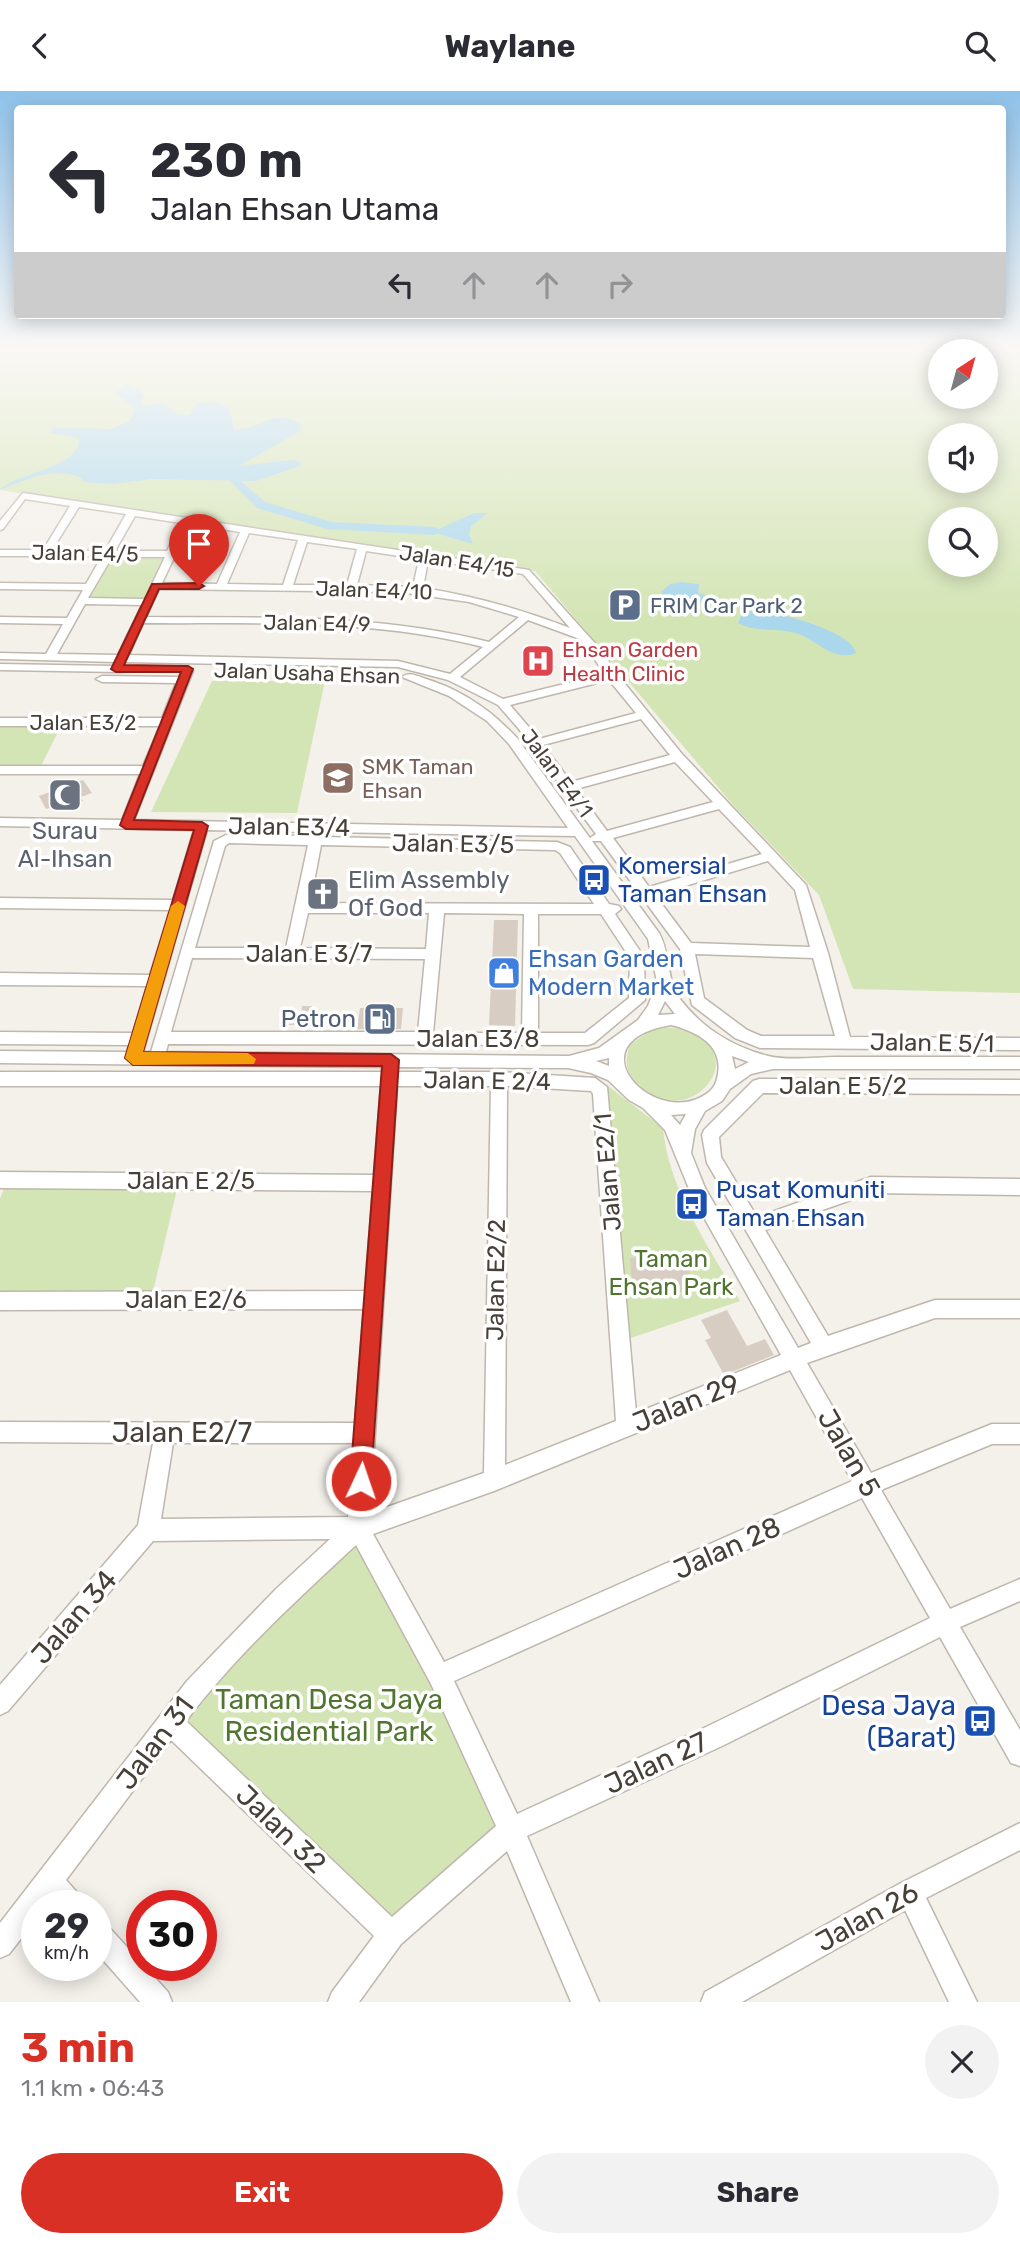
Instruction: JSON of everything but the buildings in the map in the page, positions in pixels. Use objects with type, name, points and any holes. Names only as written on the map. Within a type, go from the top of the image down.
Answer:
[{"type":"street","name":"Jalan E4/15","points":[[0,527],[23,496],[526,572],[584,638],[678,757],[805,894],[844,1042]]},
{"type":"street","points":[[46,553],[76,504]]},
{"type":"street","points":[[50,657],[132,512]]},
{"type":"street","points":[[119,663],[186,522]]},
{"type":"street","points":[[221,586],[246,529]]},
{"type":"street","points":[[287,587],[304,538]]},
{"type":"street","points":[[351,588],[363,547]]},
{"type":"street","name":"Jalan E4/5","points":[[0,553],[171,554]]},
{"type":"street","points":[[418,590],[424,555]]},
{"type":"street","points":[[0,586],[89,587]]},
{"type":"street","name":"Jalan E4/10","points":[[156,586],[418,590],[475,599],[528,615],[584,638]]},
{"type":"street","points":[[82,601],[148,602]]},
{"type":"street","points":[[452,678],[528,615]]},
{"type":"street","points":[[0,620],[70,621]]},
{"type":"street","name":"Jalan E4/9","points":[[139,620],[390,624],[442,631],[491,646]]},
{"type":"street","name":"Jalan E4/1","points":[[0,656],[119,663],[378,667],[452,678],[502,703],[536,743],[687,948]]},
{"type":"street","name":"Jalan Usaha Ehsan","points":[[0,667],[119,663],[185,675],[378,667],[443,689],[472,703],[496,720],[659,946],[664,983],[677,1008],[692,1023]]},
{"type":"street","points":[[0,678],[185,675],[126,825]]},
{"type":"street","points":[[502,703],[612,676]]},
{"type":"street","points":[[536,743],[644,715]]},
{"type":"street","name":"Jalan E3/2","points":[[0,722],[167,722]]},
{"type":"street","points":[[569,787],[678,757]]},
{"type":"street","points":[[0,769],[148,770]]},
{"type":"street","name":"Jalan E3/4","points":[[0,822],[202,826],[318,834],[605,837],[721,804]]},
{"type":"street","points":[[133,1058],[202,826]]},
{"type":"street","points":[[292,953],[318,834]]},
{"type":"street","name":"Jalan E3/5","points":[[186,953],[219,844],[226,839],[318,834],[557,846],[565,850],[607,909]]},
{"type":"street","points":[[648,892],[771,856]]},
{"type":"street","points":[[0,904],[178,905]]},
{"type":"street","points":[[301,908],[632,909]]},
{"type":"street","points":[[425,1039],[437,908]]},
{"type":"street","points":[[530,1039],[531,908]]},
{"type":"street","name":"Jalan E3/8","points":[[162,1038],[588,1039],[637,1000],[637,957],[607,909]]},
{"type":"street","points":[[687,948],[821,953]]},
{"type":"street","name":"Jalan E 5/1","points":[[687,948],[697,1001],[741,1034],[760,1042],[1020,1044]]},
{"type":"street","points":[[157,1058],[186,953]]},
{"type":"street","name":"Jalan E 3/7","points":[[186,953],[433,954]]},
{"type":"street","points":[[0,979],[156,981]]},
{"type":"street","points":[[644,1023],[655,1008],[664,983]]},
{"type":"street","points":[[568,1062],[604,1053],[620,1042],[629,1030],[644,1023],[671,1020],[692,1023],[722,1046],[750,1058],[773,1063],[1020,1063]]},
{"type":"street","points":[[0,1038],[138,1039]]},
{"type":"street","points":[[391,1039],[358,1528],[439,1676],[511,1830],[585,2002]]},
{"type":"street","points":[[620,1042],[615,1063],[625,1086]]},
{"type":"street","points":[[985,1044],[993,1063]]},
{"type":"street","points":[[722,1046],[728,1061],[724,1084]]},
{"type":"street","points":[[0,1057],[568,1062],[600,1069],[619,1078],[625,1086],[649,1104],[676,1109],[699,1106]]},
{"type":"street","points":[[684,1150],[687,1128],[699,1106],[724,1084],[747,1069],[773,1063]]},
{"type":"street","name":"Jalan E 2/4","points":[[0,1079],[499,1079],[595,1085]]},
{"type":"street","name":"Jalan E2/2","points":[[494,1480],[499,1079]]},
{"type":"street","name":"Jalan E2/1","points":[[595,1085],[601,1092],[627,1428]]},
{"type":"street","name":"Jalan E 5/2","points":[[755,1226],[713,1158],[710,1135],[759,1086],[1020,1087]]},
{"type":"street","name":"Jalan 5","points":[[649,1104],[667,1118],[684,1150],[698,1191],[1020,1754]]},
{"type":"street","name":"Jalan E 2/5","points":[[0,1180],[382,1183]]},
{"type":"street","points":[[824,1347],[755,1226],[871,1185],[1020,1187]]},
{"type":"street","name":"Jalan E2/6","points":[[0,1301],[372,1300]]},
{"type":"street","name":"Jalan 29","points":[[358,1528],[494,1480],[824,1347],[935,1309],[1020,1309]]},
{"type":"street","name":"Jalan E2/7","points":[[0,1432],[363,1433]]},
{"type":"street","points":[[165,1432],[148,1530],[358,1528]]},
{"type":"street","name":"Jalan 28","points":[[439,1676],[867,1485],[992,1434],[1020,1434]]},
{"type":"street","name":"Jalan 31","points":[[0,1945],[170,1722],[221,1660],[358,1528]]},
{"type":"street","name":"Jalan 34","points":[[0,1703],[148,1530]]},
{"type":"street","name":"Jalan 27","points":[[342,2002],[392,1935],[511,1830],[713,1737],[946,1622],[1020,1590]]},
{"type":"street","name":"Jalan 32","points":[[170,1722],[392,1935]]},
{"type":"street","name":"Jalan 26","points":[[715,2002],[910,1892],[1020,1836]]},
{"type":"street","points":[[50,1880],[58,1890]]},
{"type":"street","points":[[910,1892],[963,2002]]},
{"type":"street","points":[[112,1951],[158,2002]]},
{"type":"green space","points":[[0,438],[928,438],[928,493],[998,493],[998,438],[1020,438],[1020,993],[853,989],[819,895],[733,805],[535,571],[0,490]]},
{"type":"green space","points":[[108,554],[171,554],[148,602],[82,601]]},
{"type":"green space","points":[[212,681],[325,681],[297,813],[151,812]]},
{"type":"green space","points":[[0,722],[63,722],[39,770],[0,770]]},
{"type":"green space","points":[[664,1027],[695,1034],[712,1048],[716,1064],[710,1081],[698,1094],[679,1100],[659,1098],[637,1083],[630,1074],[627,1055],[631,1044],[651,1030]]},
{"type":"green space","name":"Taman Ehsan Park","points":[[608,1086],[663,1128],[673,1174],[682,1196],[740,1301],[628,1339]]},
{"type":"green space","points":[[7,1180],[179,1181],[151,1300],[0,1301],[0,1199]]},
{"type":"green space","name":"Taman Desa Jaya Residential Park","points":[[359,1536],[502,1827],[392,1918],[181,1716]]},
{"type":"water","points":[[79,438],[287,438],[239,466],[293,460],[301,462],[300,466],[256,481],[152,479],[113,484],[84,482],[80,477],[59,473],[30,478],[0,490],[7,484],[59,463],[77,448]]},
{"type":"water","points":[[474,513],[488,513],[471,526],[469,535],[473,544],[432,532]]},
{"type":"water","points":[[670,584],[699,584],[698,593],[720,600],[721,605],[666,600],[661,592]]},
{"type":"water","points":[[754,610],[794,618],[827,630],[841,637],[856,653],[840,655],[799,634],[752,628],[738,623],[742,613]]},
{"type":"waterway","points":[[236,481],[261,505],[331,526],[435,531]]},
{"type":"slow traffic","points":[[178,906],[133,1058],[248,1059]]},
{"type":"place","name":"FRIM Car Park 2","points":[[625,605]]},
{"type":"place","name":"Ehsan Garden Health Clinic","points":[[538,661]]},
{"type":"place","name":"SMK Taman Ehsan","points":[[338,778]]},
{"type":"place","name":"Surau Al-Ihsan","points":[[65,795]]},
{"type":"place","name":"Komersial Taman Ehsan","points":[[594,880]]},
{"type":"place","name":"Elim Assembly Of God","points":[[323,894]]},
{"type":"place","name":"Ehsan Garden Modern Market","points":[[504,973]]},
{"type":"place","name":"Petron","points":[[380,1019]]},
{"type":"place","name":"Pusat Komuniti Taman Ehsan","points":[[692,1204]]},
{"type":"place","name":"Desa Jaya (Barat)","points":[[980,1721]]},
{"type":"route","points":[[199,586],[156,586],[116,669],[188,669],[126,825],[202,826],[133,1058],[391,1060],[361,1481]]}]
